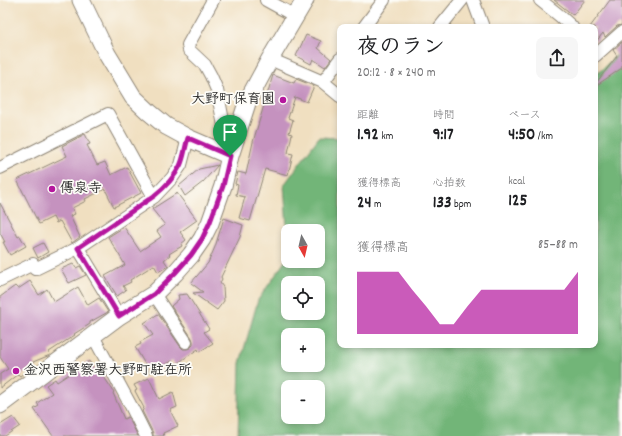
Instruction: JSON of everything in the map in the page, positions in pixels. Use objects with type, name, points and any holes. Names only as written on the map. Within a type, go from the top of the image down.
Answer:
[{"type":"street","points":[[81,0],[107,54],[133,97],[166,126],[188,138],[230,156]]},
{"type":"street","points":[[213,0],[188,46],[205,65],[217,90],[230,156]]},
{"type":"street","points":[[266,0],[295,16]]},
{"type":"street","points":[[0,405],[119,316],[154,294],[191,255],[202,239],[210,222],[223,186],[230,156],[248,100],[304,0]]},
{"type":"street","points":[[366,24],[384,0]]},
{"type":"street","points":[[442,24],[462,0]]},
{"type":"street","points":[[473,0],[482,24]]},
{"type":"street","points":[[540,0],[569,24]]},
{"type":"street","points":[[598,50],[622,32]]},
{"type":"street","points":[[270,59],[323,82],[337,94]]},
{"type":"street","points":[[323,82],[337,63]]},
{"type":"street","points":[[0,168],[108,114],[154,196]]},
{"type":"street","points":[[0,280],[33,264],[35,269],[78,248],[154,196],[172,178],[181,165],[188,138]]},
{"type":"street","points":[[78,248],[119,316]]},
{"type":"street","points":[[154,294],[186,342]]},
{"type":"street","points":[[93,336],[146,436]]},
{"type":"green space","points":[[622,50],[622,436],[238,436],[240,363],[258,300],[281,267],[325,268],[325,224],[287,224],[284,185],[319,137],[337,138],[337,348],[598,348],[598,73]]},
{"type":"building","points":[[554,0],[585,0],[573,15]]},
{"type":"building","points":[[610,0],[622,0],[622,25],[617,26],[605,37],[603,33],[598,39],[598,24],[592,24]]},
{"type":"building","points":[[306,35],[321,41],[318,48],[331,59],[325,67],[313,59],[311,64],[296,56]]},
{"type":"building","points":[[622,42],[622,68],[598,84],[598,80],[617,56],[613,50]]},
{"type":"building","points":[[273,75],[294,83],[296,79],[314,86],[307,102],[295,97],[288,118],[293,120],[289,133],[292,134],[288,153],[293,154],[288,175],[265,169],[250,221],[239,218],[245,197],[236,195],[238,185],[235,184],[238,172],[246,174],[253,142]]},
{"type":"building","points":[[85,134],[90,144],[87,145],[97,165],[105,162],[111,175],[127,167],[141,193],[114,207],[105,189],[85,199],[86,201],[72,208],[75,214],[70,216],[80,237],[72,243],[60,221],[56,223],[53,217],[39,224],[17,180],[67,156],[62,146]]},
{"type":"building","points":[[218,165],[203,182],[185,196],[179,186],[199,169]]},
{"type":"building","points":[[177,193],[197,220],[180,232],[186,240],[181,244],[182,246],[169,254],[170,255],[164,260],[168,266],[158,272],[154,265],[130,280],[131,282],[123,286],[126,290],[117,296],[105,276],[125,265],[108,237],[124,227],[140,251],[161,237],[157,231],[165,225],[152,209]]},
{"type":"building","points":[[0,203],[18,237],[20,236],[26,246],[10,255],[0,233]]},
{"type":"building","points":[[224,218],[243,225],[240,237],[221,277],[222,279],[220,283],[223,287],[224,301],[217,310],[193,293],[203,292],[191,283],[208,263],[215,247]]},
{"type":"building","points":[[43,243],[48,252],[38,258],[33,248]]},
{"type":"building","points":[[73,264],[76,268],[80,266],[86,275],[69,283],[61,269]]},
{"type":"building","points":[[30,281],[39,295],[47,289],[54,302],[78,287],[88,305],[99,298],[108,312],[90,322],[90,324],[74,334],[75,335],[49,352],[50,355],[33,362],[35,365],[20,376],[18,374],[0,388],[0,374],[8,369],[0,357],[0,297],[15,286],[18,289]]},
{"type":"building","points":[[187,294],[209,329],[204,332],[213,343],[199,352],[198,349],[175,365],[172,361],[150,373],[135,347],[141,344],[140,342],[153,335],[144,323],[158,314],[183,349],[190,348],[193,345],[192,338],[171,306],[179,299],[178,295]]},
{"type":"building","points":[[89,361],[95,370],[98,368],[114,392],[113,393],[124,419],[128,417],[138,436],[53,436],[34,409],[39,406],[37,403],[52,393],[46,385],[55,379],[57,382]]},
{"type":"building","points":[[149,378],[159,399],[173,392],[177,407],[170,410],[178,426],[163,433],[164,436],[153,436],[153,433],[142,411],[144,408],[135,391],[137,390],[134,385]]},
{"type":"building","points":[[13,417],[20,426],[5,436],[0,436],[0,425]]},
{"type":"place","name":"大野町保育園","points":[[283,100]]},
{"type":"place","name":"傳泉寺","points":[[52,189]]},
{"type":"place","name":"金沢西警察署大野町駐在所","points":[[16,371]]},
{"type":"route","points":[[188,138],[230,156],[223,186],[210,222],[202,239],[191,255],[154,294],[119,316],[78,248],[154,196],[163,188],[181,165],[188,138]]}]
